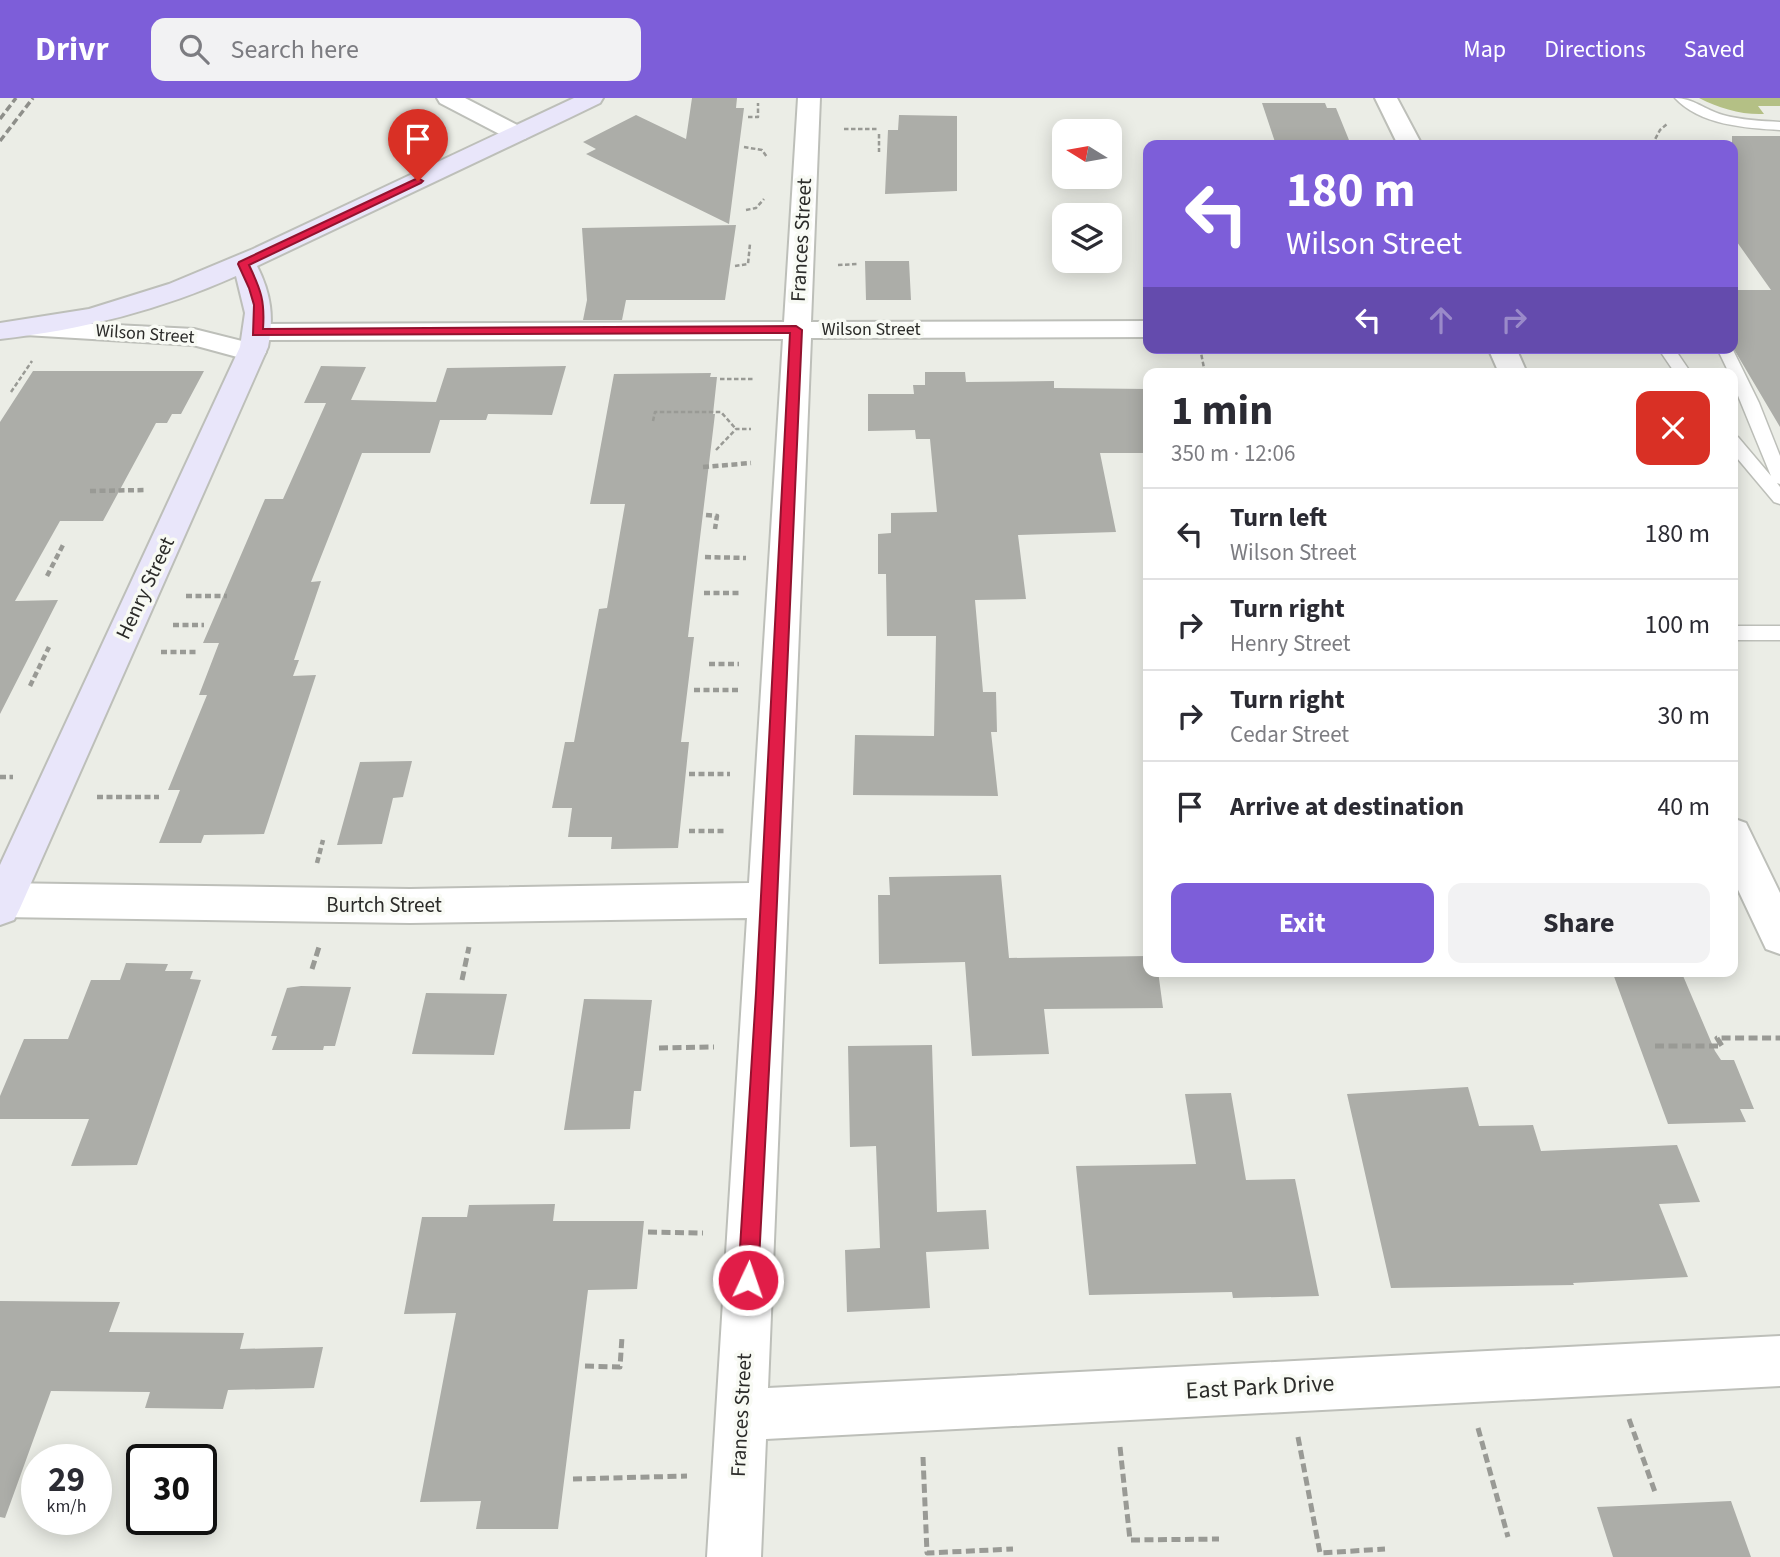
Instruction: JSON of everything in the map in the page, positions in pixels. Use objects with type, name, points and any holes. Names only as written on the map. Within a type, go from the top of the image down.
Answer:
[{"type":"main road","name":"Wilson Street","points":[[0,331],[36,329],[141,305],[243,264],[592,98]]},
{"type":"main road","name":"Henry Street","points":[[1,903],[255,342],[259,305],[255,288],[243,264]]},
{"type":"street","points":[[448,98],[517,134]]},
{"type":"street","name":"Frances Street","points":[[734,1557],[808,98]]},
{"type":"street","points":[[1386,98],[1407,140]]},
{"type":"street","name":"Wilson Street","points":[[36,329],[255,342],[796,330],[1143,329]]},
{"type":"street","points":[[1738,847],[1780,936]]},
{"type":"street","name":"Burtch Street","points":[[1,903],[410,906],[769,900]]},
{"type":"street","name":"East Park Drive","points":[[740,1415],[1780,1361]]},
{"type":"lane","points":[[1681,98],[1712,115],[1734,121],[1780,126]]},
{"type":"lane","points":[[1738,376],[1780,478]]},
{"type":"lane","points":[[1738,448],[1780,498]]},
{"type":"lane","points":[[1738,633],[1780,633]]},
{"type":"path","points":[[748,117],[758,117],[758,103]]},
{"type":"path","points":[[841,129],[878,129]]},
{"type":"path","points":[[879,134],[879,152]]},
{"type":"path","points":[[744,147],[762,150],[768,163]]},
{"type":"path","points":[[746,210],[762,204],[767,190]]},
{"type":"path","points":[[734,266],[748,264],[750,244]]},
{"type":"path","points":[[11,392],[32,360]]},
{"type":"path","points":[[720,379],[756,379]]},
{"type":"path","points":[[653,421],[655,412],[721,412],[736,429]]},
{"type":"path","points":[[716,450],[736,429],[755,429]]},
{"type":"path","points":[[703,467],[762,463]]},
{"type":"path","points":[[90,491],[150,490]]},
{"type":"path","points":[[706,516],[717,516],[715,529]]},
{"type":"path","points":[[47,576],[63,545]]},
{"type":"path","points":[[705,557],[755,558]]},
{"type":"path","points":[[704,593],[752,593]]},
{"type":"path","points":[[175,596],[227,596]]},
{"type":"path","points":[[162,625],[204,625]]},
{"type":"path","points":[[30,686],[49,648]]},
{"type":"path","points":[[150,652],[199,652]]},
{"type":"path","points":[[709,664],[747,664]]},
{"type":"path","points":[[694,690],[745,690]]},
{"type":"path","points":[[689,774],[738,774]]},
{"type":"path","points":[[85,797],[159,797]]},
{"type":"path","points":[[689,831],[734,831]]},
{"type":"path","points":[[312,970],[319,945]]},
{"type":"path","points":[[462,980],[469,945]]},
{"type":"path","points":[[1655,1046],[1722,1046],[1717,1038],[1780,1038]]},
{"type":"path","points":[[659,1048],[719,1047]]},
{"type":"path","points":[[648,1232],[705,1233]]},
{"type":"path","points":[[585,1366],[620,1367],[622,1337]]},
{"type":"path","points":[[1629,1419],[1655,1492]]},
{"type":"path","points":[[1478,1428],[1508,1537]]},
{"type":"path","points":[[1298,1436],[1320,1553],[1385,1549]]},
{"type":"path","points":[[1120,1447],[1130,1540],[1219,1539]]},
{"type":"path","points":[[923,1457],[927,1553],[1013,1549]]},
{"type":"path","points":[[573,1479],[687,1476]]},
{"type":"green space","points":[[1699,98],[1780,98],[1780,106],[1758,106],[1764,114],[1747,113],[1722,108]]},
{"type":"building","points":[[692,98],[737,98],[736,108],[744,108],[729,224],[586,154],[596,149],[583,142],[636,115],[686,139]]},
{"type":"building","points":[[1262,103],[1325,103],[1327,108],[1336,108],[1349,140],[1274,140]]},
{"type":"building","points":[[899,115],[957,116],[957,191],[885,194],[888,130],[898,130]]},
{"type":"building","points":[[1732,136],[1780,136],[1780,427],[1737,354],[1738,290],[1771,290],[1738,243],[1738,140],[1732,140]]},
{"type":"building","points":[[736,225],[725,300],[626,300],[622,320],[583,320],[587,300],[582,228]]},
{"type":"building","points":[[865,261],[909,261],[911,300],[866,300]]},
{"type":"building","points":[[321,366],[366,367],[351,400],[436,402],[447,368],[566,366],[552,415],[488,414],[486,420],[440,420],[430,453],[362,453],[311,582],[321,581],[294,660],[299,660],[293,676],[316,675],[264,834],[204,835],[201,843],[159,843],[180,790],[168,790],[207,695],[199,695],[219,643],[203,643],[265,499],[283,499],[326,403],[304,403]]},
{"type":"building","points":[[33,371],[204,371],[181,414],[172,414],[167,423],[156,423],[103,521],[60,521],[15,601],[58,600],[0,714],[0,422]]},
{"type":"building","points":[[925,372],[965,372],[966,382],[1054,381],[1054,388],[1143,389],[1143,453],[1100,453],[1116,532],[1018,535],[1026,599],[975,600],[983,692],[996,692],[997,732],[991,732],[998,796],[853,795],[855,735],[934,736],[936,636],[887,636],[886,574],[878,574],[878,534],[891,533],[891,513],[937,512],[930,439],[916,439],[915,430],[868,431],[868,394],[914,394],[913,385],[925,385]]},
{"type":"building","points":[[711,373],[710,377],[717,377],[715,414],[688,637],[694,637],[681,742],[689,742],[678,848],[611,849],[612,837],[568,837],[572,808],[552,808],[565,742],[574,742],[599,609],[607,608],[625,504],[590,504],[614,374]]},
{"type":"building","points":[[412,761],[403,797],[393,798],[382,844],[337,845],[360,762]]},
{"type":"building","points":[[1001,875],[1009,958],[1143,956],[1143,977],[1159,977],[1163,1008],[1044,1009],[1049,1054],[972,1056],[965,962],[879,964],[878,895],[890,895],[889,877]]},
{"type":"building","points":[[126,963],[168,964],[165,971],[193,971],[190,979],[201,980],[137,1165],[71,1166],[89,1119],[0,1119],[0,1096],[24,1039],[68,1039],[91,980],[120,980]]},
{"type":"building","points":[[1614,977],[1684,977],[1715,1051],[1721,1060],[1734,1060],[1754,1109],[1740,1109],[1746,1122],[1668,1124]]},
{"type":"building","points":[[351,987],[335,1046],[324,1046],[323,1050],[272,1050],[277,1036],[271,1036],[287,988]]},
{"type":"building","points":[[426,993],[507,994],[494,1055],[412,1054]]},
{"type":"building","points":[[584,999],[652,1000],[641,1091],[634,1091],[630,1129],[564,1130]]},
{"type":"building","points":[[932,1045],[937,1212],[986,1210],[989,1249],[926,1252],[930,1308],[847,1312],[845,1250],[880,1248],[876,1146],[850,1147],[848,1046]]},
{"type":"building","points":[[1468,1087],[1479,1126],[1533,1125],[1541,1151],[1677,1145],[1700,1202],[1659,1204],[1688,1277],[1573,1283],[1574,1285],[1391,1288],[1347,1094]]},
{"type":"building","points":[[1231,1093],[1246,1180],[1295,1179],[1319,1296],[1233,1298],[1232,1292],[1089,1295],[1076,1166],[1196,1164],[1185,1094]]},
{"type":"building","points":[[555,1204],[553,1221],[644,1221],[637,1289],[588,1290],[558,1529],[476,1529],[481,1501],[420,1502],[456,1313],[404,1314],[422,1217],[467,1217],[469,1205]]},
{"type":"building","points":[[0,1301],[120,1302],[109,1332],[244,1333],[240,1349],[323,1347],[314,1388],[228,1390],[223,1409],[145,1408],[150,1392],[51,1391],[32,1444],[21,1444],[21,1474],[5,1518],[0,1517]]},
{"type":"building","points":[[1731,1501],[1751,1557],[1613,1557],[1597,1507]]},
{"type":"railway","points":[[0,119],[16,98]]},
{"type":"railway","points":[[0,141],[33,98]]},
{"type":"route","points":[[418,181],[243,264],[255,288],[259,305],[257,332],[796,330],[765,993],[748,1280]]}]
